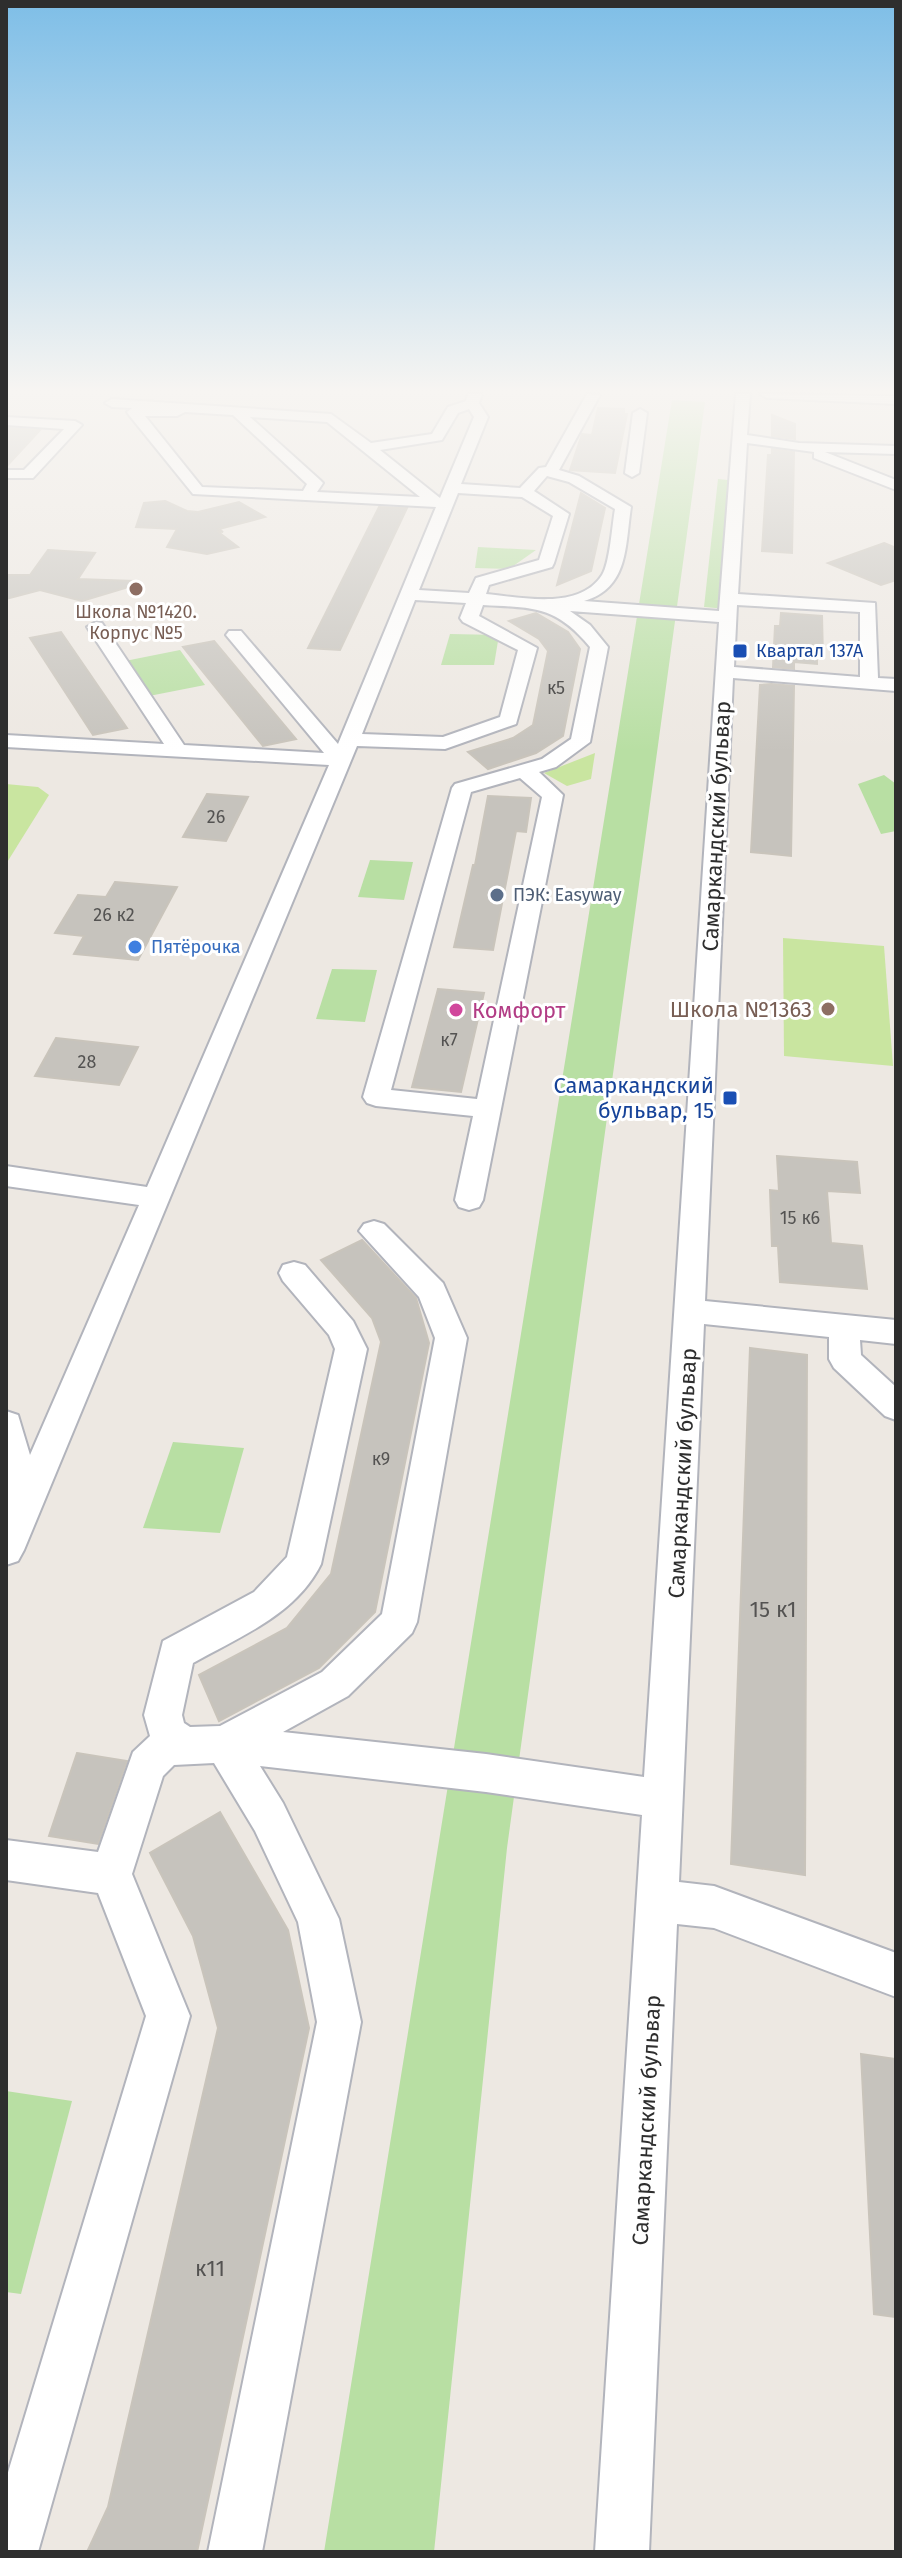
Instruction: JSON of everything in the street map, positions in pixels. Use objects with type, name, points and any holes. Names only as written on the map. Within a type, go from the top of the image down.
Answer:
[{"type":"street","points":[[6,1550],[15,1501],[156,1198],[344,750],[437,513]]},
{"type":"street","points":[[6,723],[11,741],[179,752],[344,750],[445,743],[509,720],[528,648],[469,618],[482,582],[546,563],[560,513]]},
{"type":"street","points":[[551,606],[595,593],[612,575],[622,513]]},
{"type":"street","name":"Самаркандский бульвар","points":[[622,2552],[735,513]]},
{"type":"street","points":[[407,594],[551,606],[869,607],[869,683]]},
{"type":"street","points":[[488,1109],[376,1097],[462,788],[549,763],[580,742],[599,647],[584,629],[551,606]]},
{"type":"street","points":[[96,627],[179,752]]},
{"type":"street","points":[[235,635],[344,750]]},
{"type":"street","points":[[724,672],[896,685]]},
{"type":"street","points":[[469,1200],[553,795],[525,771]]},
{"type":"street","points":[[6,1176],[156,1198]]},
{"type":"street","points":[[11,2552],[168,2016],[111,1874],[147,1765],[165,1747],[203,1744],[335,1684],[399,1622],[451,1338],[432,1291],[374,1231]]},
{"type":"street","points":[[294,1273],[342,1329],[351,1349],[303,1564],[267,1603],[176,1653],[163,1715],[168,1734],[203,1744],[486,1773],[664,1799]]},
{"type":"street","points":[[691,1311],[896,1332]]},
{"type":"street","points":[[844,1327],[845,1359],[896,1407]]},
{"type":"street","points":[[6,1424],[15,1501]]},
{"type":"street","points":[[203,1744],[269,1817],[318,1919],[339,2022],[235,2552]]},
{"type":"street","points":[[6,1860],[111,1874]]},
{"type":"street","points":[[659,1901],[714,1907],[896,1975]]},
{"type":"green space","points":[[654,513],[690,513],[507,1848],[434,2552],[324,2552]]},
{"type":"green space","points":[[714,513],[728,513],[727,609],[704,607]]},
{"type":"green space","points":[[478,547],[536,550],[509,569],[475,568]]},
{"type":"green space","points":[[450,634],[499,635],[494,665],[441,665]]},
{"type":"green space","points":[[180,650],[205,685],[149,696],[125,661]]},
{"type":"green space","points":[[595,753],[591,779],[567,786],[544,773]]},
{"type":"green space","points":[[884,775],[896,784],[896,831],[881,834],[858,784]]},
{"type":"green space","points":[[6,784],[38,787],[49,795],[6,864]]},
{"type":"green space","points":[[370,860],[413,862],[404,900],[358,897]]},
{"type":"green space","points":[[783,938],[884,946],[893,1066],[784,1056]]},
{"type":"green space","points":[[332,969],[377,970],[365,1022],[316,1019]]},
{"type":"green space","points":[[173,1442],[244,1448],[220,1533],[143,1528]]},
{"type":"green space","points":[[6,2091],[72,2101],[21,2294],[6,2292]]},
{"type":"building","points":[[141,513],[259,513],[265,517],[219,529],[223,532],[217,531],[238,547],[207,554],[167,547],[177,529],[136,527]]},
{"type":"building","points":[[376,513],[404,513],[340,650],[308,648]]},
{"type":"building","points":[[576,513],[604,513],[591,571],[557,585]]},
{"type":"building","points":[[764,513],[793,513],[792,553],[762,551]]},
{"type":"building","points":[[884,543],[896,548],[896,580],[881,585],[828,563]]},
{"type":"building","points":[[48,550],[95,553],[78,579],[134,581],[135,585],[82,601],[40,590],[6,599],[6,575],[30,575]]},
{"type":"building","points":[[536,613],[568,632],[580,649],[563,736],[536,753],[488,769],[468,752],[513,738],[533,725],[548,651],[539,639],[509,621]]},
{"type":"building","points":[[781,613],[822,616],[823,657],[817,656],[817,664],[794,662],[794,669],[773,667],[775,626],[780,626]]},
{"type":"building","points":[[61,632],[127,728],[93,735],[30,638]]},
{"type":"building","points":[[214,641],[296,739],[263,746],[183,647]]},
{"type":"building","points":[[760,685],[794,686],[791,856],[751,852]]},
{"type":"building","points":[[207,794],[248,797],[226,841],[183,837]]},
{"type":"building","points":[[488,796],[531,798],[526,832],[516,831],[493,950],[454,947],[475,865]]},
{"type":"building","points":[[115,882],[177,887],[138,960],[74,954],[84,936],[55,933],[78,895],[106,897]]},
{"type":"building","points":[[438,989],[484,993],[461,1092],[412,1087]]},
{"type":"building","points":[[56,1038],[138,1047],[119,1085],[35,1076]]},
{"type":"building","points":[[777,1156],[857,1162],[860,1193],[827,1191],[831,1243],[862,1246],[867,1289],[780,1282],[778,1246],[772,1246],[770,1190],[779,1191]]},
{"type":"building","points":[[362,1240],[416,1298],[429,1343],[375,1612],[319,1668],[219,1721],[199,1675],[287,1628],[331,1574],[381,1342],[372,1318],[321,1260]]},
{"type":"building","points":[[750,1348],[807,1355],[805,1875],[731,1864]]},
{"type":"building","points":[[77,1753],[127,1761],[98,1844],[49,1836]]},
{"type":"building","points":[[220,1812],[288,1930],[309,2028],[197,2552],[87,2552],[108,2507],[218,2028],[193,1936],[150,1853]]},
{"type":"building","points":[[861,2054],[896,2059],[896,2317],[874,2314]]},
{"type":"place","name":"Школа №1420. Корпус №5","points":[[136,589]]},
{"type":"place","name":"Квартал 137А","points":[[740,651]]},
{"type":"place","name":"ПЭК: Easyway","points":[[497,895]]},
{"type":"place","name":"Пятёрочка","points":[[135,947]]},
{"type":"place","name":"Школа №1363","points":[[828,1009]]},
{"type":"place","name":"Комфорт","points":[[456,1010]]},
{"type":"place","name":"Самаркандский бульвар, 15","points":[[730,1098]]}]
